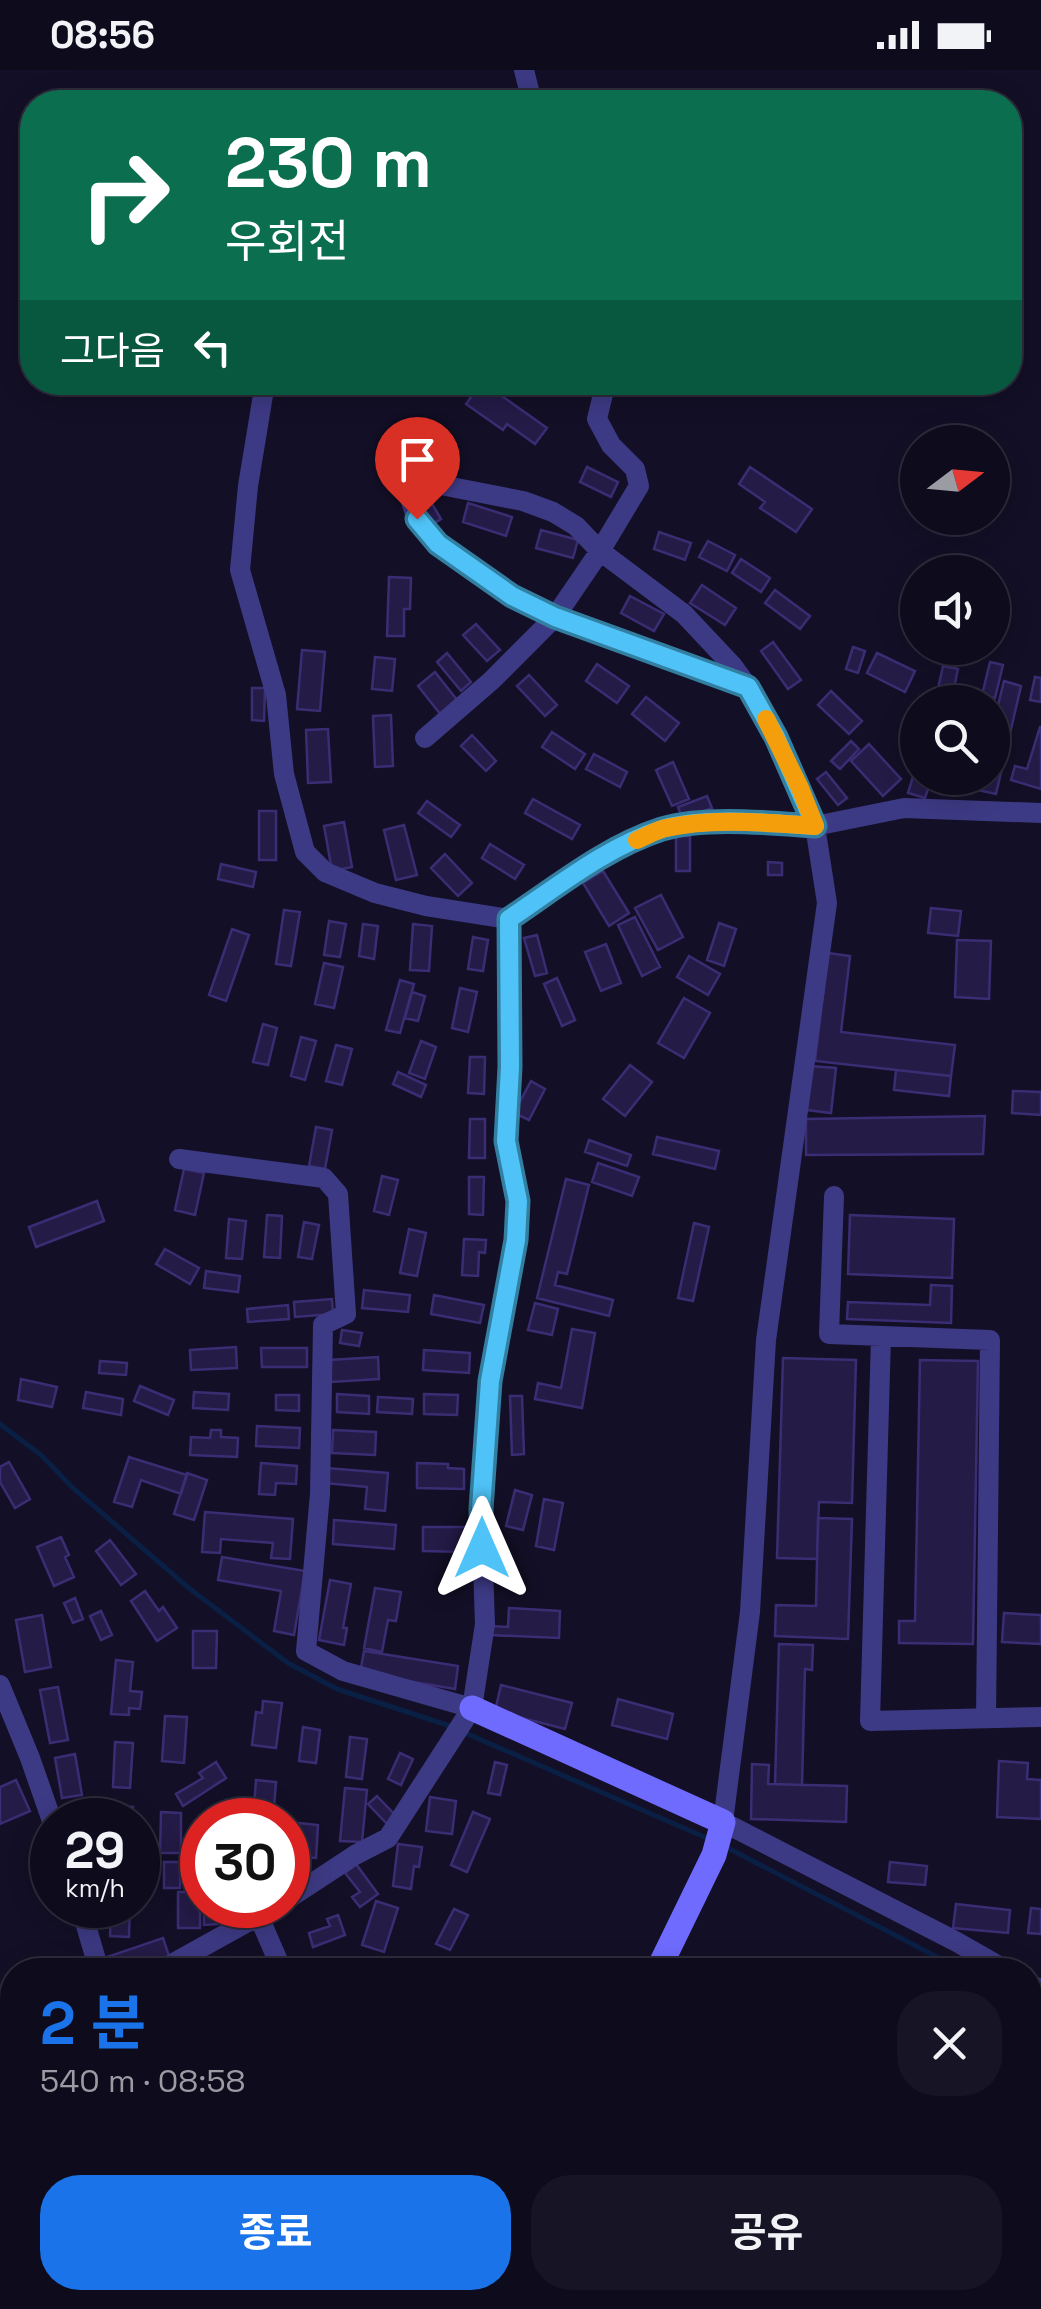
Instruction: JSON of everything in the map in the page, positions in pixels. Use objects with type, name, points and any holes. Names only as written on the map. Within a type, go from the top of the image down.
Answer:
[{"type":"street","points":[[424,738],[555,617],[639,486],[635,469],[610,445],[598,419],[603,395]]},
{"type":"street","points":[[263,396],[248,486],[240,570],[276,695],[284,774],[305,852],[325,872],[375,892],[426,906],[509,919],[583,869],[664,828],[711,822],[815,826],[904,808],[1041,812]]},
{"type":"street","points":[[664,1958],[719,1837],[750,1612],[766,1340],[826,903],[815,826],[776,737],[748,687],[684,614],[554,512],[405,474],[417,519],[438,544],[512,596],[555,617],[748,687]]},
{"type":"street","points":[[310,1884],[388,1838],[472,1708],[485,1624],[481,1509],[490,1381],[516,1240],[518,1201],[506,1141],[509,919]]},
{"type":"street","points":[[179,1158],[324,1178],[338,1194],[346,1314],[323,1325],[320,1494],[306,1651],[343,1671],[472,1708],[719,1837],[955,1940],[986,1958]]},
{"type":"street","points":[[834,1196],[830,1334],[990,1340],[986,1718]]},
{"type":"street","points":[[881,1337],[870,1721],[1041,1716]]},
{"type":"street","points":[[0,1686],[44,1798]]},
{"type":"street","points":[[87,1928],[95,1958]]},
{"type":"street","points":[[183,1958],[239,1928]]},
{"type":"street","points":[[264,1928],[277,1958]]},
{"type":"building","points":[[473,395],[500,395],[547,428],[535,444],[507,424],[503,430],[466,404]]},
{"type":"building","points":[[587,467],[618,482],[611,497],[580,482]]},
{"type":"building","points":[[750,467],[812,509],[796,532],[760,508],[765,502],[739,484]]},
{"type":"building","points":[[421,485],[441,519],[431,525],[411,491]]},
{"type":"building","points":[[468,503],[512,517],[506,536],[463,522]]},
{"type":"building","points":[[541,530],[578,540],[573,558],[536,548]]},
{"type":"building","points":[[659,532],[691,543],[685,560],[654,549]]},
{"type":"building","points":[[708,541],[735,555],[727,571],[699,557]]},
{"type":"building","points":[[741,559],[770,578],[761,592],[732,573]]},
{"type":"building","points":[[389,577],[411,578],[410,609],[404,609],[404,636],[387,636]]},
{"type":"building","points":[[702,585],[736,608],[725,625],[690,603]]},
{"type":"building","points":[[775,590],[810,616],[800,629],[765,603]]},
{"type":"building","points":[[630,596],[664,614],[654,631],[621,613]]},
{"type":"building","points":[[476,624],[500,650],[487,661],[463,635]]},
{"type":"building","points":[[773,642],[801,680],[788,689],[761,651]]},
{"type":"building","points":[[853,647],[865,651],[858,673],[846,669]]},
{"type":"building","points":[[302,650],[325,652],[320,711],[297,709]]},
{"type":"building","points":[[447,653],[471,682],[461,691],[437,662]]},
{"type":"building","points":[[877,653],[915,671],[908,685],[900,685],[900,690],[867,673]]},
{"type":"building","points":[[375,657],[395,659],[392,691],[372,689]]},
{"type":"building","points":[[597,664],[629,686],[617,703],[586,681]]},
{"type":"building","points":[[989,665],[1003,665],[998,685],[984,685]]},
{"type":"building","points":[[943,666],[958,669],[955,685],[939,685]]},
{"type":"building","points":[[435,672],[458,701],[441,715],[418,686]]},
{"type":"building","points":[[529,675],[557,705],[545,716],[517,686]]},
{"type":"building","points":[[1035,677],[1041,678],[1041,702],[1030,700]]},
{"type":"building","points":[[1004,681],[1021,686],[1010,734],[1010,685],[1003,685]]},
{"type":"building","points":[[252,688],[265,688],[264,721],[252,720]]},
{"type":"building","points":[[831,691],[862,721],[849,734],[818,705]]},
{"type":"building","points":[[646,697],[679,723],[665,741],[632,714]]},
{"type":"building","points":[[391,715],[393,766],[375,767],[373,716]]},
{"type":"building","points":[[1040,727],[1041,789],[1011,780],[1015,766],[1027,769]]},
{"type":"building","points":[[328,729],[331,782],[308,783],[306,730]]},
{"type":"building","points":[[552,732],[585,754],[575,769],[542,747]]},
{"type":"building","points":[[472,735],[496,761],[486,771],[461,746]]},
{"type":"building","points":[[851,741],[859,749],[840,769],[831,761]]},
{"type":"building","points":[[869,744],[900,780],[883,796],[851,761]]},
{"type":"building","points":[[594,754],[627,772],[620,787],[586,769]]},
{"type":"building","points":[[673,762],[689,799],[672,806],[656,770]]},
{"type":"building","points":[[826,772],[847,798],[838,805],[817,779]]},
{"type":"building","points":[[707,796],[712,808],[683,820],[678,807]]},
{"type":"building","points":[[533,799],[580,825],[572,839],[525,813]]},
{"type":"building","points":[[427,801],[460,825],[451,837],[418,813]]},
{"type":"building","points":[[259,811],[276,811],[276,860],[259,860]]},
{"type":"building","points":[[344,822],[352,867],[332,871],[324,826]]},
{"type":"building","points":[[404,825],[417,875],[396,880],[384,830]]},
{"type":"building","points":[[676,836],[690,836],[690,871],[676,871]]},
{"type":"building","points":[[490,844],[524,865],[515,879],[482,858]]},
{"type":"building","points":[[445,854],[472,883],[458,896],[431,868]]},
{"type":"building","points":[[768,862],[782,863],[782,875],[768,875]]},
{"type":"building","points":[[221,864],[256,872],[253,887],[218,879]]},
{"type":"building","points":[[603,871],[629,913],[609,926],[583,883]]},
{"type":"building","points":[[661,895],[683,937],[658,950],[635,908]]},
{"type":"building","points":[[931,908],[961,911],[958,936],[928,933]]},
{"type":"building","points":[[284,910],[300,912],[291,966],[276,964]]},
{"type":"building","points":[[635,917],[660,967],[642,976],[618,925]]},
{"type":"building","points":[[329,921],[346,924],[340,957],[324,955]]},
{"type":"building","points":[[719,923],[736,929],[724,966],[707,960]]},
{"type":"building","points":[[363,924],[378,926],[374,959],[359,956]]},
{"type":"building","points":[[413,924],[432,926],[429,971],[410,970]]},
{"type":"building","points":[[232,929],[249,935],[226,1001],[209,995]]},
{"type":"building","points":[[537,935],[547,973],[535,976],[524,938]]},
{"type":"building","points":[[473,937],[488,940],[483,971],[468,969]]},
{"type":"building","points":[[957,940],[991,941],[989,999],[955,997]]},
{"type":"building","points":[[606,944],[621,983],[601,991],[585,952]]},
{"type":"building","points":[[828,953],[850,956],[841,1032],[955,1045],[951,1076],[815,1061]]},
{"type":"building","points":[[689,956],[720,974],[708,995],[677,977]]},
{"type":"building","points":[[324,963],[343,967],[334,1008],[315,1004]]},
{"type":"building","points":[[557,978],[575,1020],[562,1026],[544,984]]},
{"type":"building","points":[[400,980],[414,984],[400,1033],[386,1030]]},
{"type":"building","points":[[460,988],[477,992],[468,1032],[452,1028]]},
{"type":"building","points":[[412,992],[425,996],[418,1021],[405,1018]]},
{"type":"building","points":[[684,998],[710,1013],[684,1058],[658,1043]]},
{"type":"building","points":[[263,1024],[277,1028],[268,1065],[253,1062]]},
{"type":"building","points":[[301,1037],[316,1041],[305,1080],[291,1076]]},
{"type":"building","points":[[421,1041],[436,1047],[425,1079],[409,1073]]},
{"type":"building","points":[[336,1045],[352,1049],[342,1085],[326,1081]]},
{"type":"building","points":[[470,1057],[485,1057],[484,1094],[468,1093]]},
{"type":"building","points":[[630,1065],[652,1082],[625,1116],[603,1099]]},
{"type":"building","points":[[810,1066],[836,1068],[831,1113],[806,1110]]},
{"type":"building","points":[[896,1070],[951,1076],[949,1096],[894,1090]]},
{"type":"building","points":[[398,1072],[426,1085],[421,1097],[393,1084]]},
{"type":"building","points":[[531,1081],[545,1089],[529,1120],[514,1113]]},
{"type":"building","points":[[1013,1091],[1041,1092],[1041,1115],[1012,1113]]},
{"type":"building","points":[[985,1116],[983,1154],[806,1155],[806,1119]]},
{"type":"building","points":[[470,1119],[485,1119],[485,1158],[469,1158]]},
{"type":"building","points":[[316,1127],[332,1130],[325,1169],[309,1166]]},
{"type":"building","points":[[657,1137],[719,1151],[715,1169],[653,1154]]},
{"type":"building","points":[[589,1140],[631,1155],[627,1166],[585,1152]]},
{"type":"building","points":[[598,1163],[639,1177],[632,1196],[592,1182]]},
{"type":"building","points":[[184,1169],[204,1173],[195,1215],[175,1210]]},
{"type":"building","points":[[382,1176],[398,1180],[389,1215],[374,1211]]},
{"type":"building","points":[[469,1177],[484,1177],[483,1215],[469,1214]]},
{"type":"building","points":[[566,1179],[589,1185],[567,1274],[558,1272],[555,1285],[613,1300],[609,1316],[537,1298]]},
{"type":"building","points":[[97,1201],[104,1221],[36,1247],[29,1227]]},
{"type":"building","points":[[267,1215],[282,1216],[280,1258],[264,1257]]},
{"type":"building","points":[[850,1215],[954,1219],[952,1278],[848,1274]]},
{"type":"building","points":[[229,1219],[246,1221],[242,1259],[226,1258]]},
{"type":"building","points":[[304,1222],[319,1225],[312,1259],[298,1257]]},
{"type":"building","points":[[694,1223],[709,1227],[693,1301],[678,1298]]},
{"type":"building","points":[[409,1229],[426,1233],[417,1276],[400,1273]]},
{"type":"building","points":[[464,1239],[486,1240],[485,1253],[479,1252],[478,1276],[462,1275]]},
{"type":"building","points":[[165,1249],[199,1268],[190,1284],[156,1264]]},
{"type":"building","points":[[206,1271],[240,1276],[238,1292],[204,1288]]},
{"type":"building","points":[[931,1285],[952,1286],[951,1323],[847,1319],[848,1302],[930,1305]]},
{"type":"building","points":[[364,1290],[410,1295],[408,1312],[362,1308]]},
{"type":"building","points":[[434,1295],[484,1305],[480,1323],[431,1314]]},
{"type":"building","points":[[332,1299],[333,1314],[295,1317],[294,1302]]},
{"type":"building","points":[[535,1303],[558,1309],[552,1335],[528,1330]]},
{"type":"building","points":[[288,1305],[289,1319],[248,1322],[247,1309]]},
{"type":"building","points":[[572,1329],[595,1333],[582,1408],[535,1399],[538,1383],[561,1388]]},
{"type":"building","points":[[342,1330],[362,1333],[359,1346],[340,1343]]},
{"type":"building","points":[[236,1347],[237,1368],[191,1370],[190,1350]]},
{"type":"building","points":[[261,1348],[307,1348],[307,1367],[262,1367]]},
{"type":"building","points":[[424,1350],[470,1353],[469,1373],[423,1370]]},
{"type":"building","points":[[378,1357],[379,1379],[331,1382],[329,1360]]},
{"type":"building","points":[[783,1358],[856,1360],[852,1503],[819,1502],[817,1559],[777,1558]]},
{"type":"building","points":[[920,1360],[978,1361],[973,1644],[899,1643],[899,1621],[915,1621]]},
{"type":"building","points":[[100,1361],[127,1363],[126,1375],[99,1373]]},
{"type":"building","points":[[21,1379],[57,1387],[52,1407],[18,1400]]},
{"type":"building","points":[[140,1386],[174,1400],[168,1415],[134,1401]]},
{"type":"building","points":[[86,1392],[123,1399],[121,1415],[83,1408]]},
{"type":"building","points":[[194,1392],[229,1394],[228,1410],[193,1408]]},
{"type":"building","points":[[337,1394],[369,1396],[369,1414],[337,1412]]},
{"type":"building","points":[[424,1394],[458,1395],[457,1415],[424,1414]]},
{"type":"building","points":[[276,1395],[299,1395],[299,1411],[276,1410]]},
{"type":"building","points":[[510,1396],[522,1396],[524,1454],[512,1455]]},
{"type":"building","points":[[378,1397],[413,1399],[412,1414],[377,1412]]},
{"type":"building","points":[[257,1426],[300,1428],[299,1448],[256,1446]]},
{"type":"building","points":[[211,1430],[221,1430],[221,1437],[238,1438],[237,1457],[190,1455],[191,1437],[210,1438]]},
{"type":"building","points":[[333,1430],[376,1432],[375,1455],[332,1453]]},
{"type":"building","points":[[129,1457],[187,1475],[181,1494],[141,1480],[132,1507],[114,1502]]},
{"type":"building","points":[[9,1462],[30,1499],[15,1508],[0,1482],[0,1467]]},
{"type":"building","points":[[261,1463],[297,1466],[296,1484],[276,1483],[275,1495],[259,1494]]},
{"type":"building","points":[[417,1463],[464,1469],[464,1489],[417,1488]]},
{"type":"building","points":[[326,1468],[388,1473],[385,1511],[365,1509],[367,1487],[324,1483]]},
{"type":"building","points":[[187,1473],[207,1480],[194,1520],[174,1514]]},
{"type":"building","points":[[515,1490],[532,1495],[523,1530],[506,1526]]},
{"type":"building","points":[[544,1499],[563,1503],[554,1550],[536,1546]]},
{"type":"building","points":[[205,1512],[293,1519],[290,1559],[271,1558],[273,1543],[221,1539],[220,1553],[202,1552]]},
{"type":"building","points":[[818,1518],[852,1519],[848,1639],[775,1636],[776,1605],[816,1606]]},
{"type":"building","points":[[334,1520],[396,1525],[394,1549],[333,1544]]},
{"type":"building","points":[[423,1527],[467,1527],[466,1552],[423,1551]]},
{"type":"building","points":[[61,1537],[74,1577],[54,1586],[37,1547]]},
{"type":"building","points":[[110,1540],[136,1574],[121,1585],[96,1551]]},
{"type":"building","points":[[222,1557],[305,1571],[294,1635],[274,1631],[281,1591],[218,1580]]},
{"type":"building","points":[[330,1580],[351,1584],[344,1645],[319,1640]]},
{"type":"building","points":[[375,1588],[401,1592],[396,1621],[388,1620],[382,1652],[364,1648]]},
{"type":"building","points":[[145,1591],[159,1611],[163,1607],[177,1628],[157,1641],[131,1601]]},
{"type":"building","points":[[75,1598],[83,1619],[73,1623],[64,1603]]},
{"type":"building","points":[[509,1608],[560,1611],[559,1638],[489,1635],[489,1626],[508,1627]]},
{"type":"building","points":[[101,1611],[112,1635],[101,1640],[90,1616]]},
{"type":"building","points":[[1004,1613],[1041,1615],[1041,1644],[1002,1642]]},
{"type":"building","points":[[42,1615],[51,1667],[25,1672],[16,1620]]},
{"type":"building","points":[[193,1631],[217,1631],[216,1668],[193,1668]]},
{"type":"building","points":[[779,1644],[813,1645],[812,1670],[805,1669],[802,1785],[775,1784]]},
{"type":"building","points":[[364,1651],[458,1666],[455,1689],[360,1673]]},
{"type":"building","points":[[116,1660],[133,1662],[130,1691],[142,1692],[140,1709],[129,1708],[129,1715],[111,1714]]},
{"type":"building","points":[[501,1685],[572,1703],[565,1729],[495,1711]]},
{"type":"building","points":[[58,1687],[68,1740],[50,1743],[40,1690]]},
{"type":"building","points":[[618,1699],[673,1714],[667,1739],[612,1725]]},
{"type":"building","points":[[263,1701],[282,1703],[276,1748],[252,1745],[256,1712],[262,1713]]},
{"type":"building","points":[[165,1716],[187,1717],[184,1763],[162,1761]]},
{"type":"building","points":[[303,1727],[320,1730],[316,1763],[299,1761]]},
{"type":"building","points":[[350,1737],[367,1739],[362,1779],[346,1777]]},
{"type":"building","points":[[115,1742],[133,1743],[130,1788],[113,1787]]},
{"type":"building","points":[[400,1753],[413,1759],[401,1785],[388,1779]]},
{"type":"building","points":[[75,1754],[82,1795],[62,1798],[55,1758]]},
{"type":"building","points":[[999,1761],[1028,1763],[1027,1779],[1041,1780],[1041,1819],[997,1817]]},
{"type":"building","points":[[216,1762],[226,1778],[195,1798],[180,1801],[176,1794],[203,1778],[199,1773]]},
{"type":"building","points":[[495,1762],[507,1765],[500,1795],[488,1793]]},
{"type":"building","points":[[752,1764],[769,1765],[768,1784],[847,1786],[846,1822],[751,1819]]},
{"type":"building","points":[[16,1780],[30,1811],[0,1824],[0,1787]]},
{"type":"building","points":[[256,1780],[276,1782],[275,1798],[255,1798]]},
{"type":"building","points":[[345,1788],[367,1790],[362,1842],[340,1841]]},
{"type":"building","points":[[377,1796],[397,1817],[389,1826],[368,1804]]},
{"type":"building","points":[[430,1797],[456,1801],[452,1834],[426,1831]]},
{"type":"building","points":[[161,1812],[180,1813],[180,1853],[160,1853]]},
{"type":"building","points":[[473,1812],[490,1819],[467,1872],[451,1865]]},
{"type":"building","points":[[310,1824],[318,1825],[316,1858],[310,1858]]},
{"type":"building","points":[[398,1844],[422,1847],[411,1889],[393,1886]]},
{"type":"building","points":[[164,1862],[180,1862],[180,1888],[164,1888]]},
{"type":"building","points":[[890,1862],[927,1866],[925,1885],[888,1882]]},
{"type":"building","points":[[356,1864],[378,1894],[360,1907],[352,1897],[360,1892],[345,1873]]},
{"type":"building","points":[[178,1892],[180,1892],[180,1928]]},
{"type":"building","points":[[376,1901],[398,1908],[384,1952],[362,1945]]},
{"type":"building","points":[[956,1904],[1010,1910],[1008,1933],[953,1928]]},
{"type":"building","points":[[1031,1908],[1041,1909],[1041,1934],[1028,1933]]},
{"type":"building","points":[[454,1909],[468,1915],[450,1950],[436,1944]]},
{"type":"building","points":[[338,1915],[345,1935],[313,1947],[309,1933],[330,1926],[327,1919]]},
{"type":"building","points":[[110,1928],[129,1928],[129,1937],[110,1936]]},
{"type":"building","points":[[163,1938],[169,1956],[163,1958],[104,1958]]},
{"type":"waterway","points":[[0,1424],[41,1455],[73,1488],[190,1589],[288,1663],[337,1689],[453,1727]]},
{"type":"waterway","points":[[463,1732],[709,1839]]},
{"type":"waterway","points":[[724,1846],[939,1958]]},
{"type":"slow traffic","points":[[637,840],[664,828],[711,822],[815,826],[766,719]]},
{"type":"route","points":[[417,519],[438,544],[512,596],[555,617],[748,687],[776,737],[815,826],[711,822],[664,828],[583,869],[509,919],[506,1141],[518,1201],[516,1240],[490,1381],[482,1548]]}]
